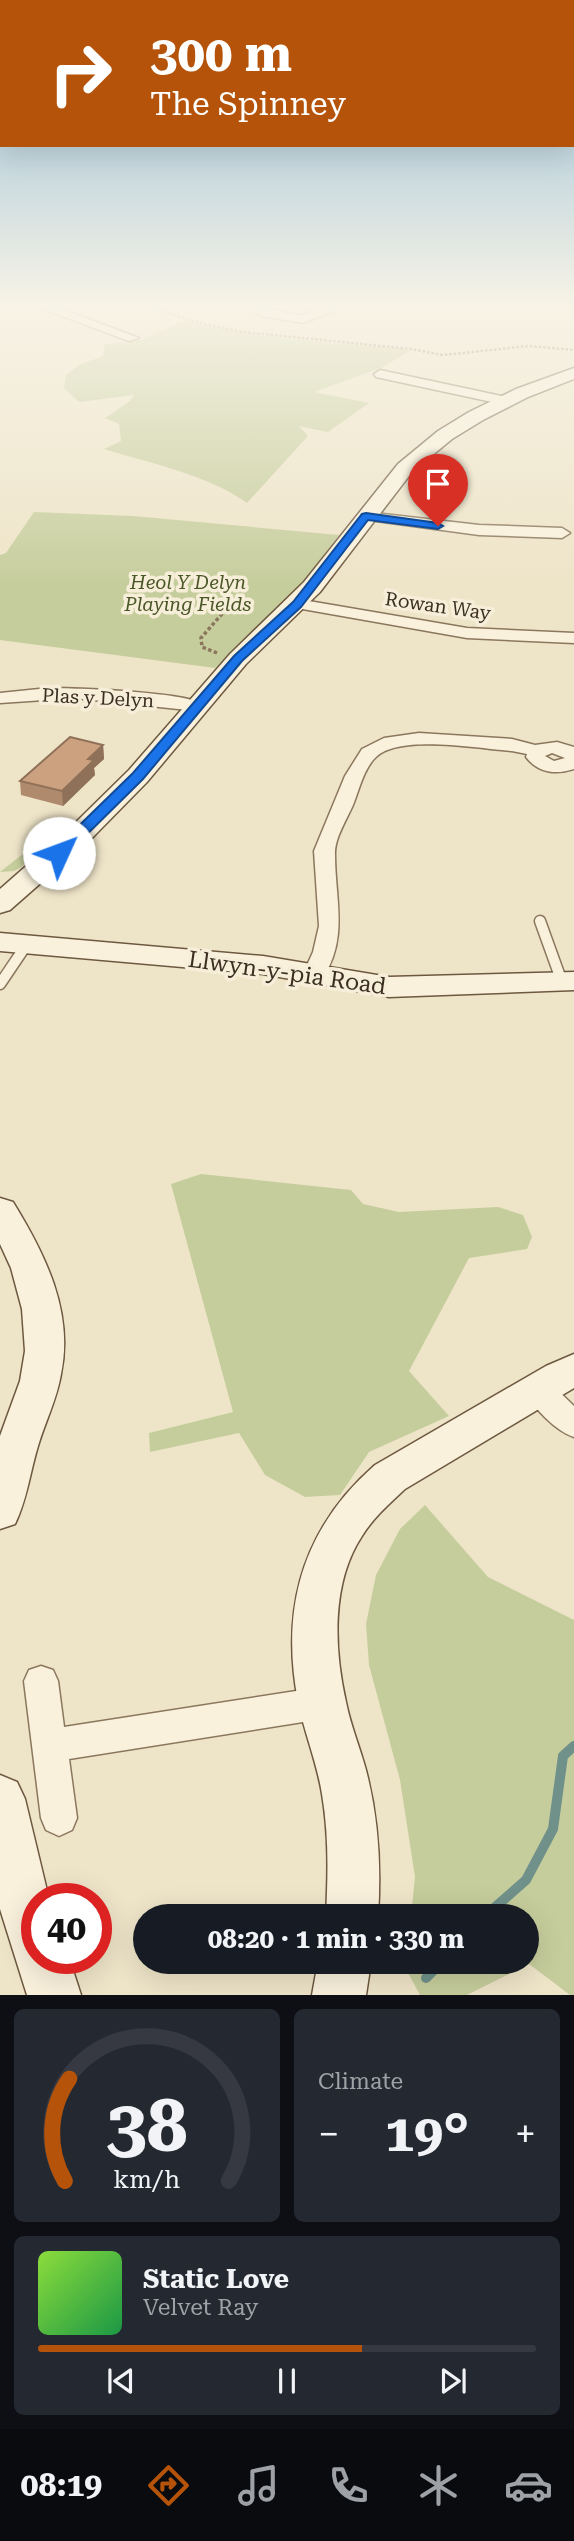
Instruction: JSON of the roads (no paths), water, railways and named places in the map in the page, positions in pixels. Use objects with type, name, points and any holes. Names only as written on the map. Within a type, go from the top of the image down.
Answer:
[{"type":"street","points":[[502,400],[506,401]]},
{"type":"street","points":[[5,895],[112,803],[238,659],[297,604],[394,479],[416,457],[453,430],[506,401]]},
{"type":"street","points":[[366,516],[479,530],[562,533]]},
{"type":"street","name":"Rowan Way","points":[[297,604],[467,633],[574,638]]},
{"type":"street","name":"Plas y Delyn","points":[[0,698],[65,694],[117,696],[197,706]]},
{"type":"street","points":[[314,974],[324,952],[330,926],[324,851],[355,776],[369,752],[391,742],[419,739],[513,745],[537,751],[537,760],[546,765],[565,766],[574,758]]},
{"type":"street","name":"Llwyn-y-pia Road","points":[[13,943],[262,965],[372,986],[406,988],[568,981]]},
{"type":"street","points":[[0,1211],[14,1232],[36,1284],[44,1328],[42,1372],[16,1450],[0,1511]]},
{"type":"street","points":[[353,1904],[356,1875],[352,1821],[344,1777],[322,1703],[314,1660],[316,1595],[323,1568],[348,1521],[389,1478],[556,1379],[574,1425]]},
{"type":"street","points":[[41,1681],[59,1818]]},
{"type":"street","points":[[49,1746],[322,1703]]},
{"type":"street","points":[[0,1799],[21,1888]]},
{"type":"street","points":[[47,1974],[54,1995]]},
{"type":"street","points":[[339,1995],[343,1974]]},
{"type":"lane","points":[[540,921],[568,981]]},
{"type":"lane","points":[[0,984],[13,943]]},
{"type":"waterway","points":[[499,1904],[526,1880],[553,1829],[563,1756],[574,1746]]},
{"type":"waterway","points":[[426,1978],[430,1974]]},
{"type":"park label","name":"Heol Y Delyn Playing Fields","points":[[188,593]]}]
